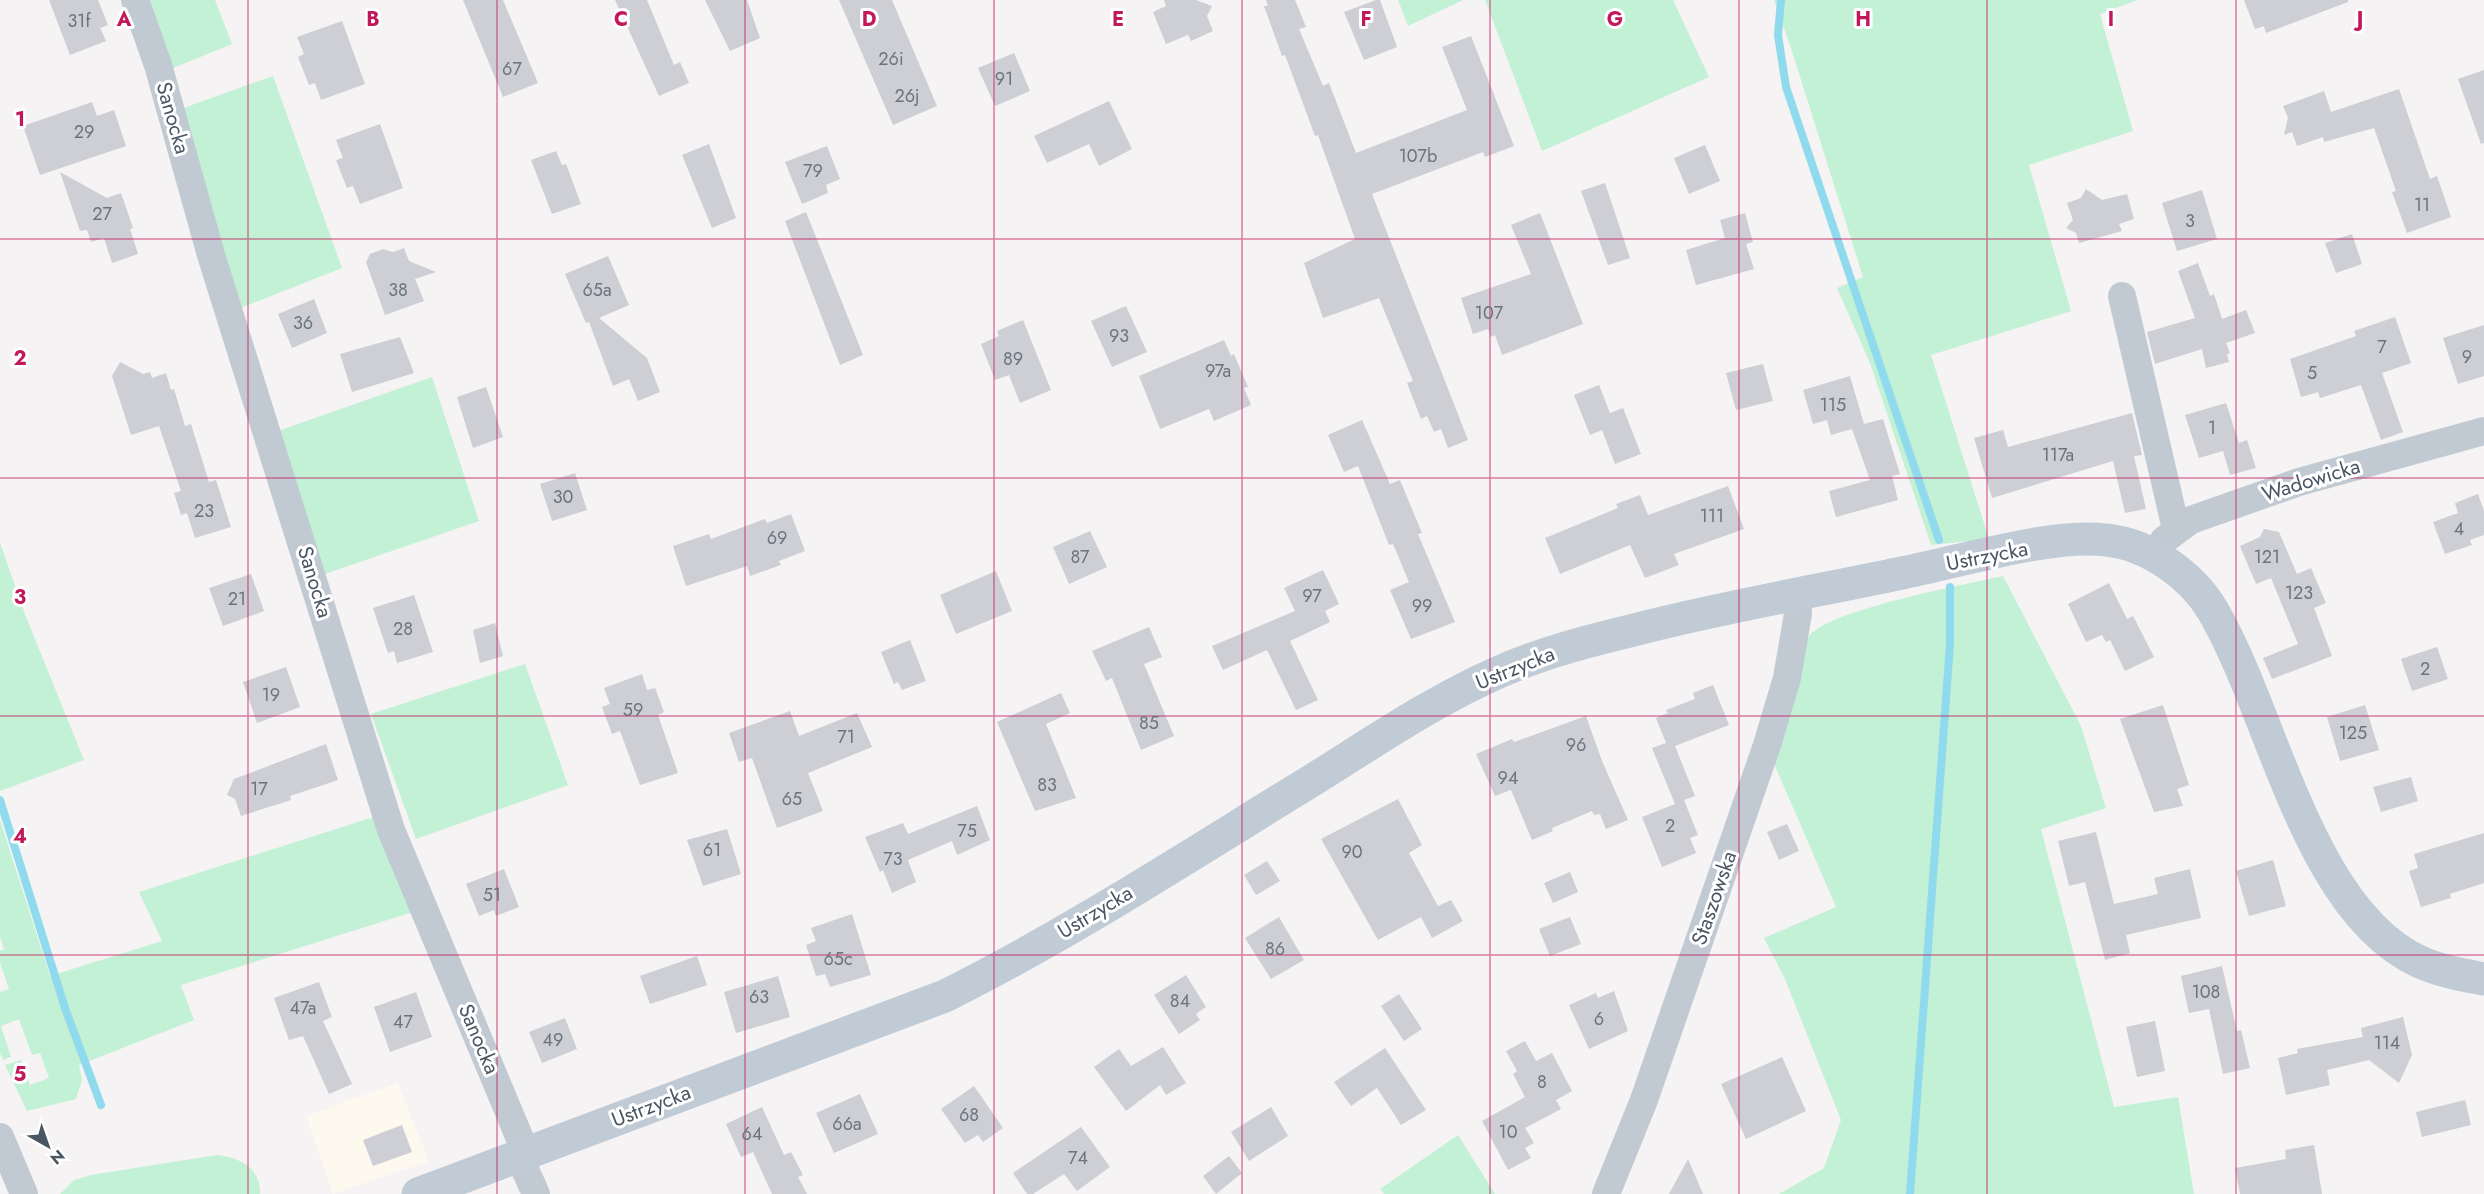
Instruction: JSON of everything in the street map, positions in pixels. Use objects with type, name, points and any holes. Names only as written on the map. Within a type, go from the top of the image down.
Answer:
[{"type":"street","name":"Sanocka","points":[[135,0],[158,65],[211,255],[391,830],[523,1155],[536,1194]]},
{"type":"street","points":[[2121,296],[2176,529]]},
{"type":"street","name":"Wadowicka","points":[[2154,556],[2176,529],[2191,520],[2299,482],[2484,431]]},
{"type":"street","name":"Ustrzycka","points":[[418,1194],[945,996],[1097,912],[1417,716],[1497,673],[1563,649],[1682,617],[2007,551],[2074,540],[2114,541],[2140,548],[2186,578],[2199,592],[2221,625],[2322,859],[2345,896],[2369,924],[2405,953],[2445,970],[2484,979]]},
{"type":"street","name":"Staszowska","points":[[1606,1194],[1637,1120],[1767,745],[1787,678],[1798,614],[1797,595]]},
{"type":"street","points":[[0,1137],[24,1194]]},
{"type":"shaded area","points":[[398,1083],[429,1161],[333,1194],[306,1116]]},
{"type":"green space","points":[[145,0],[215,0],[232,44],[166,71]]},
{"type":"green space","points":[[1398,0],[1463,0],[1408,26]]},
{"type":"green space","points":[[1485,0],[1673,0],[1709,77],[1542,151]]},
{"type":"green space","points":[[1774,0],[2137,0],[2100,14],[2133,131],[2029,165],[2071,311],[1931,355],[1989,539],[1931,545],[1870,363],[1837,288],[1863,277]]},
{"type":"green space","points":[[273,76],[342,268],[238,309],[178,110]]},
{"type":"green space","points":[[432,377],[479,521],[322,575],[275,432]]},
{"type":"green space","points":[[0,543],[26,617],[84,760],[0,791]]},
{"type":"green space","points":[[2003,576],[2081,726],[2106,808],[2041,829],[2114,1107],[2178,1097],[2194,1194],[1779,1194],[1824,1168],[1841,1120],[1785,979],[1764,938],[1836,907],[1769,752],[1801,654],[1810,635],[1824,625],[1845,616],[1901,599]]},
{"type":"green space","points":[[525,664],[568,785],[416,839],[371,714]]},
{"type":"green space","points":[[383,814],[416,911],[181,985],[194,1020],[79,1065],[82,1080],[76,1099],[27,1111],[5,1065],[21,1060],[30,1085],[49,1078],[40,1053],[32,1055],[19,1019],[1,1026],[11,1057],[3,1060],[0,1053],[0,992],[9,989],[0,963],[0,951],[4,949],[0,937],[0,820],[50,976],[162,941],[139,892]]},
{"type":"green space","points":[[1458,1135],[1495,1194],[1384,1194],[1380,1189]]},
{"type":"green space","points":[[217,1155],[241,1161],[253,1171],[257,1177],[260,1194],[60,1194],[74,1180],[91,1175]]},
{"type":"building","points":[[49,0],[98,0],[108,25],[100,28],[106,41],[70,55]]},
{"type":"building","points":[[463,0],[503,0],[538,83],[503,97]]},
{"type":"building","points":[[615,0],[647,0],[674,65],[680,62],[689,83],[659,96]]},
{"type":"building","points":[[705,0],[747,0],[760,38],[730,51]]},
{"type":"building","points":[[839,0],[892,0],[937,106],[893,125]]},
{"type":"building","points":[[1164,0],[1196,0],[1212,6],[1207,16],[1213,31],[1191,41],[1188,35],[1166,44],[1153,12],[1166,6]]},
{"type":"building","points":[[1266,0],[1295,0],[1306,27],[1299,29],[1323,86],[1329,83],[1356,153],[1467,110],[1442,47],[1471,36],[1514,146],[1485,157],[1483,152],[1372,194],[1468,440],[1448,448],[1441,429],[1434,432],[1427,416],[1421,419],[1407,383],[1413,381],[1379,298],[1323,318],[1304,263],[1355,239],[1318,135],[1315,136],[1285,55],[1282,56],[1264,6],[1268,6]]},
{"type":"building","points":[[1380,0],[1397,47],[1364,60],[1344,12]]},
{"type":"building","points":[[2244,0],[2348,0],[2348,2],[2266,33],[2264,26],[2255,29]]},
{"type":"building","points":[[342,21],[365,84],[321,100],[315,83],[309,85],[298,57],[304,54],[297,37]]},
{"type":"building","points":[[1014,53],[1030,91],[995,106],[978,68]]},
{"type":"building","points":[[2484,70],[2484,143],[2481,144],[2458,79]]},
{"type":"building","points":[[2399,89],[2430,179],[2437,176],[2451,217],[2407,233],[2392,192],[2396,191],[2374,128],[2324,142],[2323,137],[2297,146],[2292,132],[2284,135],[2288,118],[2283,106],[2324,91],[2331,112]]},
{"type":"building","points":[[1109,101],[1132,149],[1099,166],[1089,144],[1047,163],[1034,136]]},
{"type":"building","points":[[92,102],[97,116],[114,110],[126,146],[40,175],[23,126]]},
{"type":"building","points":[[380,124],[403,188],[360,204],[353,186],[347,188],[336,160],[343,158],[336,140]]},
{"type":"building","points":[[709,144],[736,218],[712,228],[682,155]]},
{"type":"building","points":[[1705,145],[1720,181],[1689,194],[1674,158]]},
{"type":"building","points":[[827,146],[840,179],[826,185],[828,193],[802,204],[785,162]]},
{"type":"building","points":[[556,151],[562,165],[566,164],[581,204],[552,214],[531,160]]},
{"type":"building","points":[[60,172],[107,198],[121,193],[133,228],[130,229],[138,254],[112,263],[104,238],[91,242],[87,230],[80,231]]},
{"type":"building","points":[[1605,183],[1630,258],[1608,265],[1581,191]]},
{"type":"building","points":[[2086,189],[2102,200],[2127,194],[2134,219],[2119,224],[2122,231],[2079,243],[2076,233],[2066,228],[2073,220],[2067,203],[2081,198]]},
{"type":"building","points":[[2202,190],[2217,239],[2177,251],[2162,203]]},
{"type":"building","points":[[806,212],[863,355],[840,365],[785,221]]},
{"type":"building","points":[[1540,213],[1583,324],[1502,355],[1495,335],[1491,337],[1488,329],[1473,334],[1461,298],[1531,274],[1511,225]]},
{"type":"building","points":[[1745,213],[1753,242],[1746,244],[1754,269],[1696,285],[1686,250],[1725,238],[1720,220]]},
{"type":"building","points":[[2352,234],[2362,264],[2336,273],[2325,243]]},
{"type":"building","points":[[404,248],[409,261],[436,272],[415,279],[424,301],[385,315],[366,262],[370,254],[383,249],[393,252]]},
{"type":"building","points":[[608,256],[629,305],[599,318],[647,358],[660,392],[638,401],[629,379],[613,386],[589,322],[586,323],[565,274]]},
{"type":"building","points":[[2198,263],[2210,296],[2214,294],[2222,319],[2246,310],[2255,333],[2226,343],[2230,353],[2227,354],[2229,362],[2206,368],[2202,349],[2155,364],[2147,332],[2195,318],[2178,271]]},
{"type":"building","points":[[314,299],[327,333],[292,348],[278,314]]},
{"type":"building","points":[[1126,306],[1147,352],[1112,367],[1091,321]]},
{"type":"building","points":[[2395,317],[2411,363],[2382,373],[2403,432],[2381,440],[2361,385],[2320,398],[2318,392],[2301,397],[2290,359],[2356,336],[2354,331]]},
{"type":"building","points":[[1023,320],[1051,390],[1020,403],[1009,375],[995,380],[981,344],[999,336],[997,331]]},
{"type":"building","points":[[2484,325],[2484,376],[2458,384],[2443,338]]},
{"type":"building","points":[[400,337],[414,373],[352,392],[340,354]]},
{"type":"building","points":[[1224,340],[1231,356],[1234,354],[1248,387],[1244,388],[1251,405],[1214,421],[1209,409],[1160,429],[1139,376]]},
{"type":"building","points":[[120,362],[143,374],[150,372],[152,378],[166,373],[171,390],[174,389],[185,426],[191,424],[209,482],[216,480],[231,527],[195,538],[187,513],[181,515],[174,493],[181,491],[159,426],[131,435],[112,376]]},
{"type":"building","points":[[1763,364],[1773,401],[1736,410],[1726,373]]},
{"type":"building","points":[[1850,376],[1864,424],[1883,419],[1900,474],[1892,476],[1898,500],[1836,517],[1829,491],[1870,480],[1852,429],[1831,435],[1827,420],[1813,424],[1803,390]]},
{"type":"building","points":[[1599,385],[1610,413],[1623,408],[1641,454],[1615,464],[1602,430],[1590,435],[1574,395]]},
{"type":"building","points":[[486,387],[503,437],[473,448],[457,397]]},
{"type":"building","points":[[2226,403],[2239,443],[2247,440],[2256,468],[2230,475],[2223,451],[2199,458],[2185,415]]},
{"type":"building","points":[[2132,413],[2142,455],[2134,456],[2146,509],[2125,513],[2113,461],[1992,498],[1974,438],[2003,430],[2008,447]]},
{"type":"building","points":[[1362,420],[1390,484],[1400,480],[1422,533],[1418,534],[1455,622],[1411,639],[1390,590],[1409,582],[1393,544],[1389,545],[1358,466],[1344,472],[1328,435]]},
{"type":"building","points":[[575,473],[587,510],[552,521],[540,484]]},
{"type":"building","points":[[1728,486],[1744,529],[1674,554],[1679,565],[1645,578],[1630,545],[1560,574],[1545,538],[1618,508],[1616,504],[1640,495],[1648,515]]},
{"type":"building","points":[[2478,494],[2484,511],[2484,535],[2470,540],[2472,545],[2445,554],[2433,522],[2458,513],[2455,503]]},
{"type":"building","points":[[791,514],[805,551],[779,561],[781,565],[750,576],[747,566],[686,586],[673,546],[709,534],[711,539],[765,519],[767,523]]},
{"type":"building","points":[[2264,529],[2279,532],[2297,574],[2311,568],[2326,603],[2314,608],[2332,656],[2272,679],[2263,658],[2298,644],[2271,578],[2256,584],[2240,546],[2260,537]]},
{"type":"building","points":[[1090,531],[1107,567],[1069,584],[1053,547]]},
{"type":"building","points":[[1323,570],[1339,604],[1325,611],[1330,622],[1290,641],[1318,700],[1296,710],[1267,650],[1223,670],[1212,646],[1295,611],[1284,588]]},
{"type":"building","points":[[996,571],[1012,611],[956,634],[940,595]]},
{"type":"building","points":[[251,574],[264,611],[223,626],[209,588]]},
{"type":"building","points":[[2109,583],[2127,619],[2133,616],[2154,657],[2125,671],[2110,640],[2106,642],[2102,635],[2086,642],[2068,604]]},
{"type":"building","points":[[414,595],[433,652],[397,663],[394,651],[388,653],[373,608]]},
{"type":"building","points":[[495,623],[503,656],[480,663],[473,630]]},
{"type":"building","points":[[1149,627],[1162,657],[1144,664],[1174,736],[1141,750],[1112,678],[1106,681],[1092,651]]},
{"type":"building","points":[[910,640],[926,681],[902,690],[898,682],[894,684],[881,652]]},
{"type":"building","points":[[2437,647],[2448,679],[2412,691],[2401,659]]},
{"type":"building","points":[[286,667],[300,707],[257,723],[243,682]]},
{"type":"building","points":[[642,674],[647,690],[655,688],[664,712],[658,715],[678,773],[640,785],[620,731],[612,734],[602,707],[610,704],[604,688]]},
{"type":"building","points":[[1713,685],[1729,725],[1675,746],[1695,796],[1684,800],[1698,835],[1690,838],[1696,853],[1662,867],[1642,817],[1675,804],[1652,748],[1666,743],[1656,718],[1668,713],[1666,710],[1695,699],[1693,693]]},
{"type":"building","points":[[1061,693],[1070,713],[1046,724],[1076,798],[1035,811],[997,722]]},
{"type":"building","points":[[2163,705],[2189,785],[2177,789],[2183,806],[2154,812],[2120,719]]},
{"type":"building","points":[[2365,705],[2379,750],[2340,761],[2327,717]]},
{"type":"building","points":[[790,711],[799,736],[857,713],[872,747],[808,773],[823,811],[777,828],[752,758],[739,762],[729,733]]},
{"type":"building","points":[[1586,716],[1602,761],[1628,820],[1606,829],[1600,814],[1594,815],[1592,811],[1552,828],[1553,831],[1532,840],[1511,790],[1495,796],[1476,754],[1512,739],[1514,742]]},
{"type":"building","points":[[326,744],[338,780],[290,796],[291,800],[241,816],[235,799],[227,795],[234,779]]},
{"type":"building","points":[[2411,777],[2418,801],[2381,812],[2373,787]]},
{"type":"building","points":[[1398,799],[1422,845],[1409,853],[1438,906],[1451,900],[1463,921],[1432,938],[1421,917],[1378,940],[1321,839]]},
{"type":"building","points":[[977,806],[990,840],[957,855],[952,841],[908,860],[916,882],[892,893],[883,870],[880,872],[865,837],[903,823],[908,834]]},
{"type":"building","points":[[1787,824],[1799,851],[1779,860],[1767,832]]},
{"type":"building","points":[[727,829],[741,874],[703,886],[687,840]]},
{"type":"building","points":[[2096,832],[2114,904],[2158,894],[2154,878],[2190,869],[2201,918],[2126,935],[2130,953],[2105,960],[2085,882],[2069,886],[2058,841]]},
{"type":"building","points":[[2484,833],[2484,883],[2450,894],[2451,898],[2421,907],[2409,871],[2418,868],[2414,854]]},
{"type":"building","points":[[2273,860],[2286,906],[2249,916],[2236,871]]},
{"type":"building","points":[[1267,861],[1280,881],[1256,895],[1244,875]]},
{"type":"building","points":[[504,869],[519,907],[496,916],[494,910],[479,916],[466,884]]},
{"type":"building","points":[[1570,872],[1578,892],[1553,903],[1544,883]]},
{"type":"building","points":[[852,914],[871,975],[830,987],[825,974],[816,976],[806,945],[816,941],[811,928]]},
{"type":"building","points":[[1279,917],[1304,960],[1271,979],[1245,938]]},
{"type":"building","points":[[1570,917],[1581,944],[1550,956],[1539,929]]},
{"type":"building","points":[[697,956],[707,985],[650,1004],[640,976]]},
{"type":"building","points":[[2222,966],[2237,1031],[2241,1030],[2250,1068],[2223,1074],[2209,1009],[2189,1013],[2181,976]]},
{"type":"building","points":[[1186,975],[1206,1007],[1196,1014],[1200,1020],[1179,1034],[1154,995]]},
{"type":"building","points":[[778,976],[790,1017],[736,1033],[724,992]]},
{"type":"building","points":[[319,982],[332,1017],[323,1021],[352,1084],[329,1094],[303,1036],[289,1040],[274,998]]},
{"type":"building","points":[[1614,991],[1628,1031],[1589,1049],[1569,1005],[1596,993],[1598,998]]},
{"type":"building","points":[[416,992],[432,1037],[390,1052],[374,1007]]},
{"type":"building","points":[[1399,994],[1422,1029],[1404,1041],[1381,1006]]},
{"type":"building","points":[[2403,1017],[2412,1055],[2399,1083],[2369,1060],[2327,1070],[2330,1085],[2286,1095],[2278,1058],[2298,1053],[2297,1049],[2363,1037],[2361,1028]]},
{"type":"building","points":[[565,1018],[577,1049],[542,1063],[529,1032]]},
{"type":"building","points":[[2155,1021],[2165,1071],[2137,1077],[2126,1027]]},
{"type":"building","points":[[1525,1041],[1536,1061],[1552,1053],[1572,1091],[1556,1100],[1561,1109],[1525,1128],[1534,1143],[1525,1148],[1531,1158],[1508,1170],[1482,1121],[1525,1097],[1513,1074],[1517,1071],[1506,1051]]},
{"type":"building","points":[[1163,1047],[1186,1083],[1166,1095],[1160,1085],[1126,1111],[1094,1067],[1119,1049],[1131,1066]]},
{"type":"building","points":[[1385,1048],[1426,1110],[1401,1125],[1377,1088],[1351,1106],[1334,1082]]},
{"type":"building","points":[[1782,1057],[1806,1111],[1746,1139],[1721,1084]]},
{"type":"building","points":[[974,1086],[1003,1128],[983,1142],[978,1135],[965,1143],[941,1109]]},
{"type":"building","points":[[860,1094],[878,1134],[834,1153],[816,1113]]},
{"type":"building","points":[[2465,1100],[2471,1125],[2422,1137],[2416,1112]]},
{"type":"building","points":[[762,1107],[784,1155],[791,1152],[803,1175],[798,1177],[807,1194],[772,1194],[753,1152],[741,1157],[726,1124]]},
{"type":"building","points":[[1271,1107],[1288,1136],[1249,1161],[1231,1132]]},
{"type":"building","points":[[402,1125],[412,1152],[373,1166],[363,1140]]},
{"type":"building","points":[[1081,1127],[1110,1167],[1077,1191],[1064,1174],[1033,1194],[1027,1194],[1013,1173]]},
{"type":"building","points":[[2314,1145],[2322,1194],[2240,1194],[2235,1168],[2286,1159],[2285,1150]]},
{"type":"building","points":[[1229,1156],[1242,1173],[1216,1194],[1203,1176]]},
{"type":"building","points":[[1688,1159],[1703,1194],[1669,1194]]},
{"type":"waterway","points":[[1781,0],[1778,35],[1786,87],[1939,540]]},
{"type":"waterway","points":[[1910,1194],[1950,644],[1950,587]]},
{"type":"waterway","points":[[0,800],[65,1008],[101,1105]]}]
